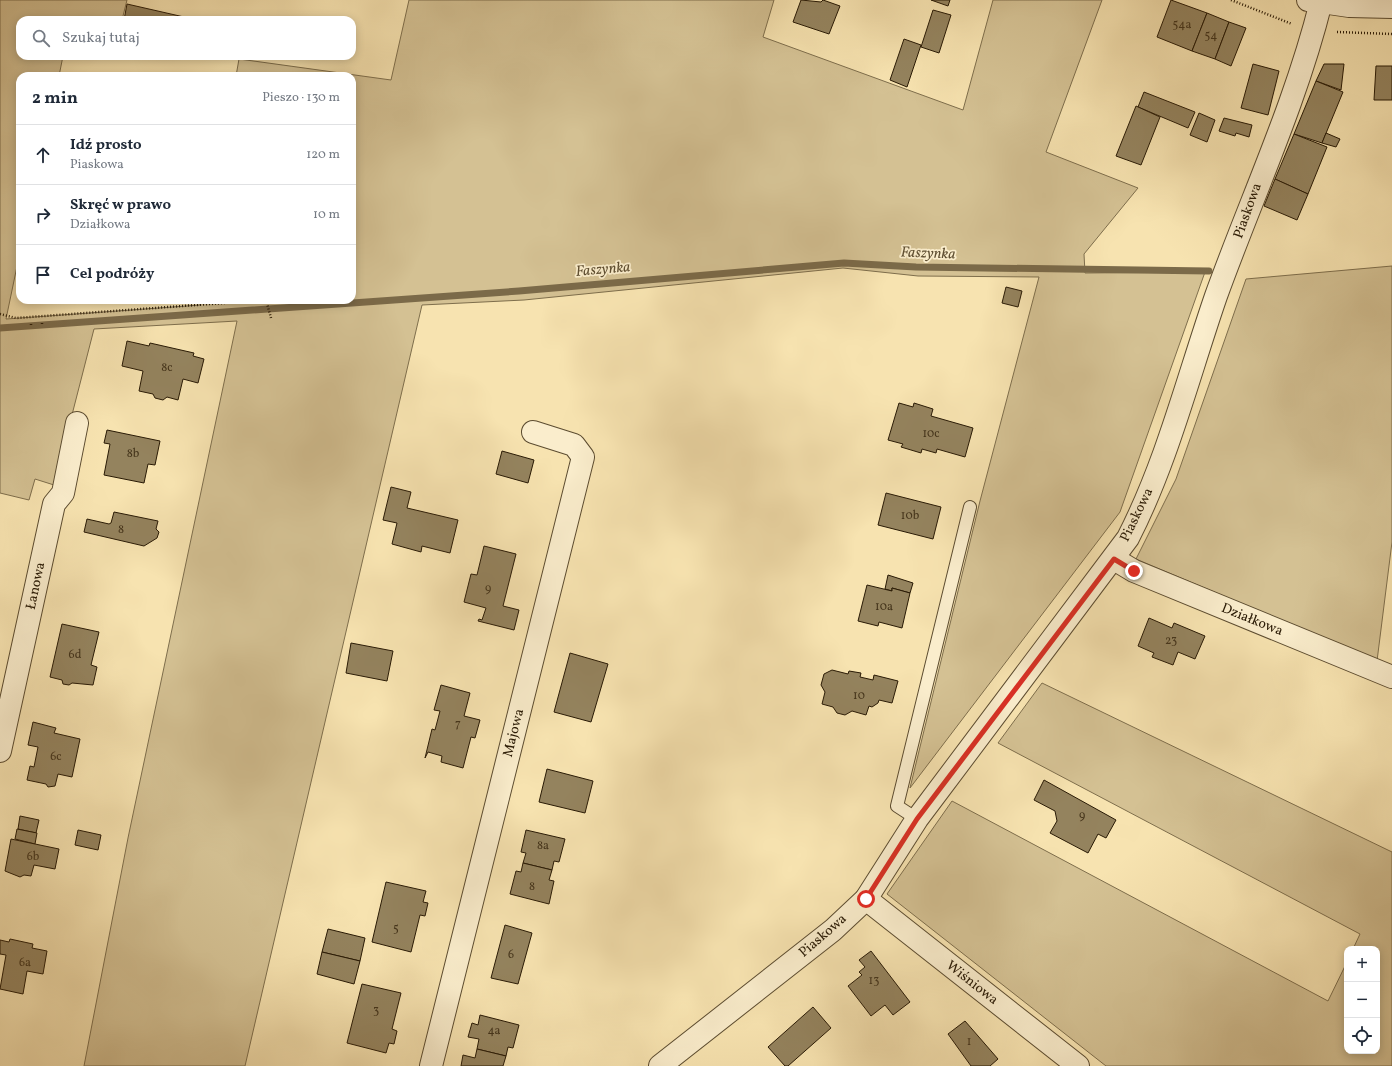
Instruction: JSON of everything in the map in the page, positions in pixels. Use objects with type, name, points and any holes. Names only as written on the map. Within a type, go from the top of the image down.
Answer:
[{"type":"street","points":[[1314,1],[1392,7]]},
{"type":"street","name":"Piaskowa","points":[[660,1066],[833,930],[866,899],[917,819],[1114,559],[1128,538],[1147,498],[1216,297],[1301,72],[1314,1]]},
{"type":"street","name":"Łanowa","points":[[0,751],[54,504],[63,493],[76,423]]},
{"type":"street","name":"Majowa","points":[[431,1066],[583,457],[574,445],[533,432]]},
{"type":"street","name":"Działkowa","points":[[1114,559],[1134,571],[1392,677]]},
{"type":"street","name":"Wiśniowa","points":[[866,899],[1078,1066]]},
{"type":"lane","points":[[917,819],[897,806],[970,506]]},
{"type":"path","points":[[0,314],[16,318],[210,304]]},
{"type":"path","points":[[267,304],[271,318]]},
{"type":"shaded area","points":[[0,0],[127,0],[123,16],[16,16],[16,60],[62,60],[60,72],[16,72],[16,271],[6,319],[200,304],[356,304],[356,75],[391,80],[409,0],[774,0],[763,37],[963,110],[993,0],[1102,0],[1046,152],[1138,188],[1084,254],[1085,273],[1205,272],[1120,512],[910,788],[980,501],[1039,277],[918,276],[843,268],[524,300],[422,305],[245,1066],[84,1066],[128,838],[237,321],[94,329],[54,485],[35,479],[29,500],[0,493]]},
{"type":"shaded area","points":[[239,60],[333,72],[237,72]]},
{"type":"shaded area","points":[[1392,266],[1392,542],[1377,661],[1136,559],[1176,479],[1246,279]]},
{"type":"shaded area","points":[[1042,683],[1392,852],[1392,1066],[1106,1066],[887,894],[952,801],[1328,1001],[1344,968],[1344,1054],[1380,1054],[1380,946],[1354,946],[1360,934],[998,743]]},
{"type":"building","points":[[801,0],[821,2],[823,0],[840,6],[829,34],[793,22]]},
{"type":"building","points":[[931,0],[950,0],[948,6]]},
{"type":"building","points":[[1171,0],[1207,13],[1192,51],[1157,37]]},
{"type":"building","points":[[127,4],[180,16],[125,16]]},
{"type":"building","points":[[933,10],[951,15],[939,53],[921,47]]},
{"type":"building","points":[[1207,13],[1229,22],[1215,59],[1192,51]]},
{"type":"building","points":[[1229,22],[1246,28],[1231,66],[1215,59]]},
{"type":"building","points":[[904,39],[921,45],[907,87],[890,80]]},
{"type":"building","points":[[1253,64],[1279,71],[1268,115],[1241,108]]},
{"type":"building","points":[[1324,64],[1344,64],[1341,90],[1316,81]]},
{"type":"building","points":[[1376,66],[1392,66],[1392,100],[1374,100]]},
{"type":"building","points":[[1316,81],[1343,92],[1322,143],[1294,134]]},
{"type":"building","points":[[1144,92],[1195,112],[1188,128],[1138,107]]},
{"type":"building","points":[[1136,106],[1160,117],[1141,165],[1116,156]]},
{"type":"building","points":[[1199,113],[1215,120],[1207,142],[1190,135]]},
{"type":"building","points":[[1224,118],[1252,125],[1249,137],[1236,133],[1235,136],[1219,131]]},
{"type":"building","points":[[1326,133],[1340,139],[1336,147],[1322,143]]},
{"type":"building","points":[[1294,134],[1327,147],[1308,194],[1275,179]]},
{"type":"building","points":[[1275,179],[1308,194],[1297,220],[1264,206]]},
{"type":"building","points":[[1006,287],[1022,291],[1018,307],[1002,303]]},
{"type":"building","points":[[127,341],[149,346],[150,343],[194,353],[193,356],[204,359],[198,383],[183,379],[178,400],[167,397],[163,400],[155,398],[153,394],[139,391],[143,371],[122,366]]},
{"type":"building","points":[[899,403],[913,407],[914,403],[933,409],[931,416],[973,428],[965,457],[937,449],[936,453],[922,449],[921,453],[901,447],[903,444],[888,440]]},
{"type":"building","points":[[107,430],[160,441],[155,465],[148,464],[144,483],[104,475],[110,444],[104,443]]},
{"type":"building","points":[[502,451],[534,460],[528,483],[496,474]]},
{"type":"building","points":[[391,487],[411,492],[407,508],[458,520],[450,553],[422,546],[421,552],[392,544],[397,523],[383,520]]},
{"type":"building","points":[[886,493],[941,507],[933,539],[878,525]]},
{"type":"building","points":[[114,512],[158,521],[156,529],[159,532],[157,538],[144,546],[84,532],[87,519],[109,524],[111,523]]},
{"type":"building","points":[[484,546],[516,554],[503,606],[519,610],[514,630],[478,621],[479,619],[482,620],[486,608],[464,602],[471,574],[477,575]]},
{"type":"building","points":[[888,575],[913,583],[910,593],[892,588],[892,591],[885,589]]},
{"type":"building","points":[[867,585],[892,591],[892,588],[910,593],[902,628],[879,622],[878,626],[858,621]]},
{"type":"building","points":[[1149,618],[1172,628],[1174,623],[1205,636],[1195,659],[1178,652],[1173,665],[1152,657],[1154,653],[1138,646]]},
{"type":"building","points":[[62,624],[99,632],[91,665],[97,667],[93,685],[72,683],[69,685],[63,684],[62,680],[50,677]]},
{"type":"building","points":[[351,643],[393,651],[387,681],[346,673]]},
{"type":"building","points":[[570,653],[608,664],[591,722],[554,712]]},
{"type":"building","points":[[832,670],[848,674],[849,671],[861,673],[860,677],[873,680],[874,675],[898,681],[892,703],[879,700],[878,703],[872,707],[869,706],[866,715],[852,711],[845,715],[837,713],[833,707],[822,704],[825,692],[821,685],[824,674]]},
{"type":"building","points":[[441,685],[470,693],[464,716],[480,720],[475,738],[471,737],[463,768],[441,762],[442,756],[428,752],[425,758],[432,729],[435,730],[440,711],[434,710]]},
{"type":"building","points":[[33,722],[56,728],[54,733],[80,739],[72,777],[58,774],[55,786],[48,787],[46,784],[27,780],[30,766],[34,767],[38,747],[28,745]]},
{"type":"building","points":[[547,769],[593,781],[585,813],[539,802]]},
{"type":"building","points":[[1044,780],[1116,820],[1106,838],[1098,834],[1088,853],[1050,833],[1057,821],[1055,811],[1034,800]]},
{"type":"building","points":[[20,816],[39,820],[36,833],[18,829]]},
{"type":"building","points":[[17,829],[37,833],[35,844],[15,839]]},
{"type":"building","points":[[78,830],[101,835],[98,850],[75,845]]},
{"type":"building","points":[[526,830],[565,839],[559,862],[554,861],[552,870],[523,863],[526,853],[521,852]]},
{"type":"building","points":[[11,839],[59,849],[55,869],[34,865],[31,876],[24,875],[20,877],[5,871]]},
{"type":"building","points":[[523,863],[552,870],[549,880],[554,881],[549,904],[510,894],[516,871],[521,872]]},
{"type":"building","points":[[386,882],[426,891],[423,902],[428,903],[425,916],[420,915],[411,952],[372,942]]},
{"type":"building","points":[[505,925],[532,933],[518,984],[491,978]]},
{"type":"building","points":[[328,929],[365,938],[360,961],[322,952]]},
{"type":"building","points":[[10,939],[33,944],[32,948],[47,951],[43,974],[27,971],[23,994],[0,989],[6,955],[0,954],[0,940],[9,942]]},
{"type":"building","points":[[871,951],[910,1002],[893,1015],[885,1005],[871,1016],[848,986],[862,975],[859,972],[865,967],[859,960]]},
{"type":"building","points":[[322,952],[360,961],[354,984],[317,974]]},
{"type":"building","points":[[362,984],[401,993],[392,1029],[397,1031],[394,1044],[389,1043],[386,1053],[347,1043]]},
{"type":"building","points":[[813,1007],[831,1028],[788,1066],[785,1066],[768,1047]]},
{"type":"building","points":[[480,1015],[519,1025],[513,1048],[508,1047],[506,1056],[477,1049],[479,1039],[468,1037],[472,1023],[478,1025]]},
{"type":"building","points":[[965,1021],[998,1059],[990,1066],[971,1066],[948,1034]]},
{"type":"building","points":[[477,1049],[506,1056],[503,1066],[461,1066],[463,1055],[475,1058]]},
{"type":"waterway","name":"Faszynka","points":[[356,303],[519,291],[844,263],[916,267],[1209,271]]},
{"type":"waterway","name":"Faszynka","points":[[0,328],[337,304]]},
{"type":"route","points":[[866,899],[917,819],[1114,559],[1134,571]]}]
